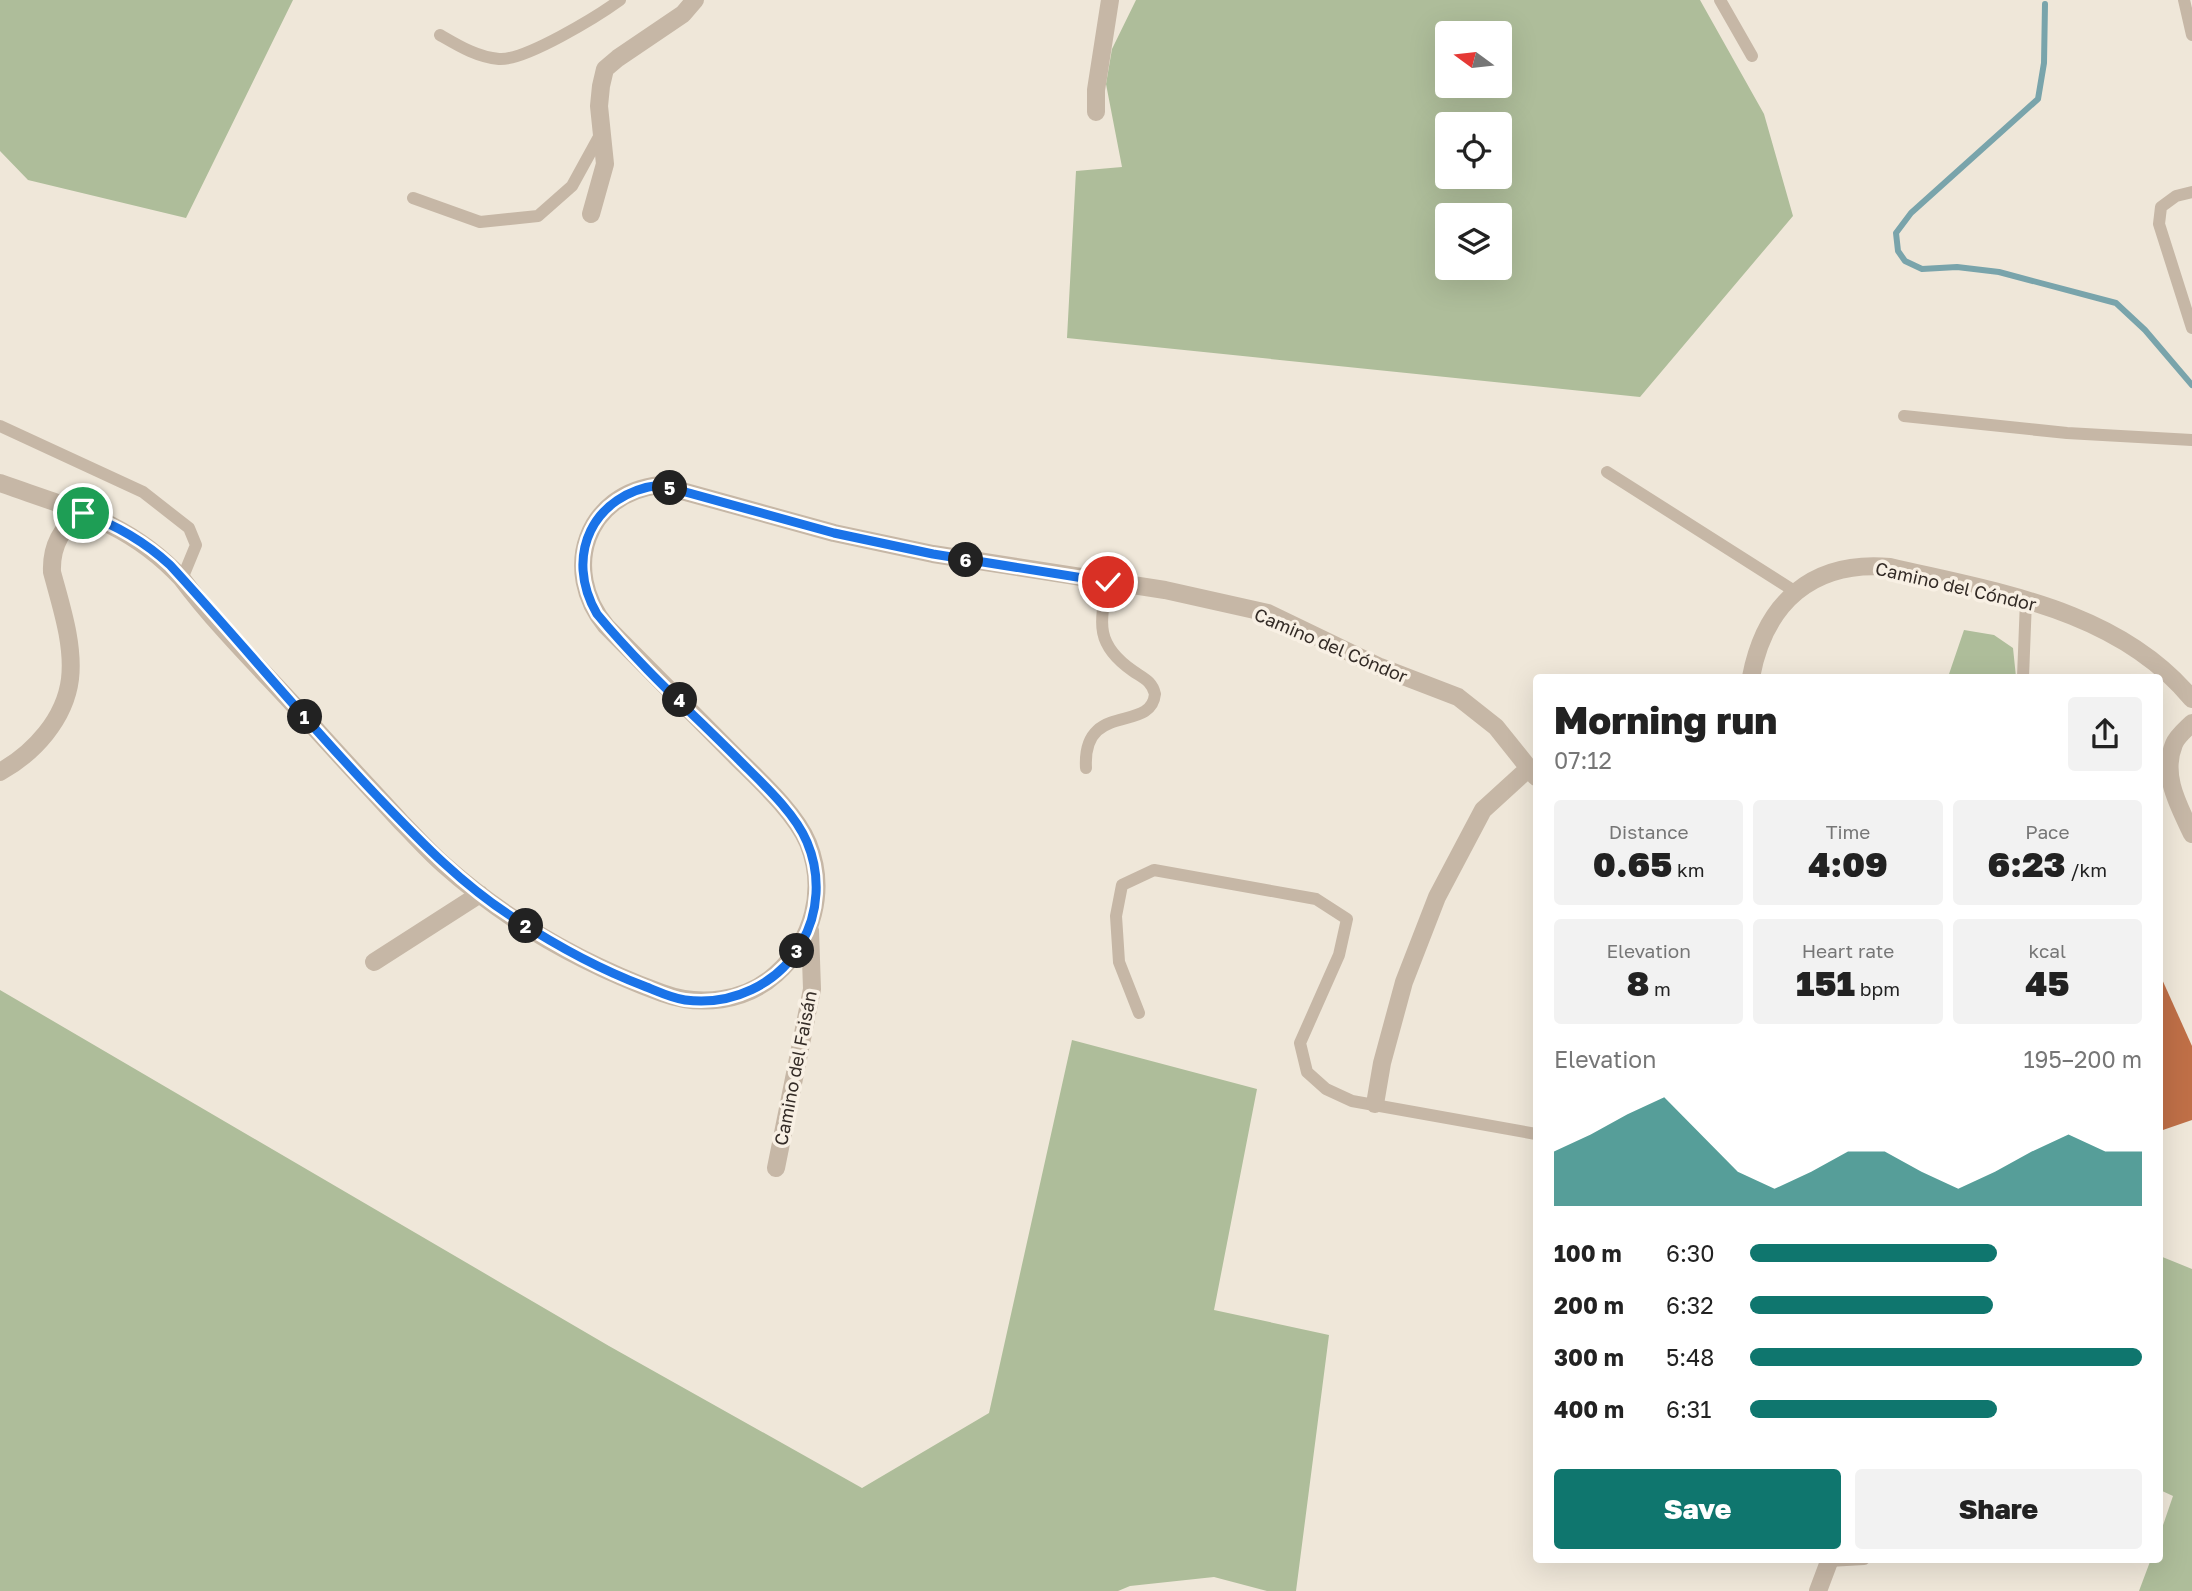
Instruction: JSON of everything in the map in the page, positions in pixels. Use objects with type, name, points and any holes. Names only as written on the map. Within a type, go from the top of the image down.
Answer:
[{"type":"street","points":[[591,214],[605,164],[599,106],[606,69],[682,14],[695,0]]},
{"type":"street","points":[[1096,112],[1096,90],[1110,0]]},
{"type":"street","name":"Camino del Cóndor","points":[[0,483],[103,520],[140,540],[182,579],[362,780],[441,863],[514,919],[587,961],[626,979],[683,999],[720,1000],[755,988],[771,978],[790,960],[810,926],[816,901],[816,874],[807,841],[799,825],[606,626],[589,600],[584,586],[583,555],[586,540],[611,504],[634,491],[660,485],[834,533],[933,554],[1165,590],[1268,614],[1380,667],[1458,697],[1496,727],[1532,773],[1483,810],[1437,897],[1419,937],[1401,992],[1382,1063],[1375,1104]]},
{"type":"street","points":[[0,772],[25,755],[44,735],[55,720],[66,693],[70,679],[68,641],[52,562],[62,531],[83,513]]},
{"type":"street","name":"Camino del Cóndor","points":[[1752,674],[1762,634],[1796,592],[1827,574],[1875,566],[1890,567],[2026,600],[2089,623],[2125,641],[2167,673],[2192,699]]},
{"type":"street","points":[[2192,723],[2174,742],[2169,764],[2172,790],[2192,834]]},
{"type":"street","points":[[374,962],[480,894]]},
{"type":"street","name":"Camino del Faisán","points":[[776,1168],[812,989],[810,926]]},
{"type":"street","points":[[1818,1591],[1828,1563]]},
{"type":"lane","points":[[440,35],[469,52],[502,59],[544,46],[620,0]]},
{"type":"lane","points":[[1720,0],[1752,56]]},
{"type":"lane","points":[[2184,0],[2192,35]]},
{"type":"lane","points":[[413,198],[480,222],[538,216],[572,186],[602,132]]},
{"type":"lane","points":[[2192,192],[2176,196],[2161,207],[2159,224],[2192,328]]},
{"type":"lane","points":[[1904,416],[2067,433],[2192,440]]},
{"type":"lane","points":[[0,426],[143,492],[189,528],[196,545],[182,579]]},
{"type":"lane","points":[[1607,472],[1796,592]]},
{"type":"lane","points":[[1087,768],[1088,747],[1098,731],[1113,721],[1145,713],[1155,701],[1153,687],[1115,656],[1103,633],[1100,621],[1108,582]]},
{"type":"lane","points":[[2023,674],[2026,600]]},
{"type":"lane","points":[[1139,1013],[1119,962],[1116,916],[1122,885],[1154,870],[1316,899],[1347,919],[1339,955],[1300,1043],[1307,1072],[1326,1089],[1352,1101],[1533,1133]]},
{"type":"green space","points":[[0,0],[293,0],[186,218],[28,180],[0,151]]},
{"type":"green space","points":[[1136,0],[1700,0],[1764,114],[1793,216],[1640,397],[1067,338],[1076,171],[1122,167],[1106,84],[1112,49]]},
{"type":"green space","points":[[1964,630],[1994,635],[2013,648],[2016,674],[1949,674]]},
{"type":"green space","points":[[0,990],[609,1346],[862,1488],[989,1413],[1072,1040],[1257,1089],[1214,1310],[1329,1335],[1296,1591],[1267,1591],[1214,1577],[1130,1586],[1118,1591],[0,1591]]},
{"type":"green space","points":[[2163,1257],[2192,1269],[2192,1591],[2139,1591],[2150,1563],[2163,1563],[2163,1525],[2173,1496],[2163,1491]]},
{"type":"building","points":[[2163,981],[2192,1046],[2192,1120],[2163,1130]]},
{"type":"waterway","points":[[2045,4],[2044,63],[2038,99],[1911,213],[1896,233],[1898,251],[1905,261],[1922,269],[1957,267],[1999,272],[2116,303],[2145,330],[2192,385]]},
{"type":"route","points":[[83,513],[103,520],[140,540],[170,565],[193,594],[362,780],[441,863],[460,879],[514,919],[587,961],[665,995],[702,1001],[738,996],[755,988],[771,978],[795,954],[810,926],[814,909],[817,892],[813,857],[799,825],[597,614],[584,586],[583,555],[593,526],[611,504],[634,491],[660,485],[834,533],[933,554],[1108,582]]}]
